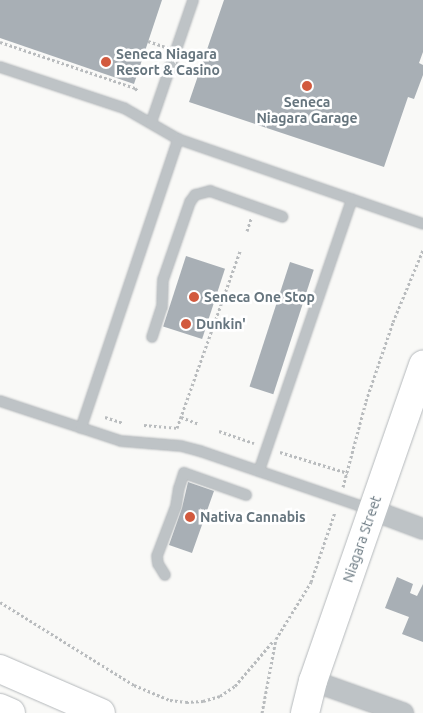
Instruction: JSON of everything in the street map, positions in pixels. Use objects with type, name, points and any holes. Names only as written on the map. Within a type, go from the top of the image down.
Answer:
[{"type":"highway","name":"Niagara Street","points":[[305,713],[313,681],[422,371]]},
{"type":"highway","points":[[0,669],[102,713]]},
{"type":"highway","points":[[0,708],[10,713]]},
{"type":"street","points":[[372,510],[423,529]]},
{"type":"street","points":[[313,681],[403,713]]},
{"type":"lane","points":[[151,123],[193,0]]},
{"type":"lane","points":[[0,67],[124,108],[178,139],[423,224]]},
{"type":"lane","points":[[81,428],[178,139]]},
{"type":"lane","points":[[152,337],[162,307],[163,280],[190,202],[195,195],[210,191],[284,216]]},
{"type":"lane","points":[[259,471],[352,199]]},
{"type":"lane","points":[[0,401],[121,441],[181,446],[372,510]]},
{"type":"lane","points":[[165,575],[158,564],[157,556],[176,506],[178,488],[184,473],[246,495]]},
{"type":"path","points":[[148,41],[204,60]]},
{"type":"path","points":[[0,42],[136,88],[138,91]]},
{"type":"path","points":[[345,483],[366,401],[393,322],[423,250]]},
{"type":"path","points":[[144,425],[177,428],[240,251]]},
{"type":"path","points":[[105,416],[123,423]]},
{"type":"path","points":[[181,417],[199,424]]},
{"type":"path","points":[[219,431],[257,444]]},
{"type":"path","points":[[279,451],[348,473]]},
{"type":"path","points":[[0,602],[134,685],[170,700],[186,702],[203,701],[220,696],[235,686],[276,639],[311,582],[334,514]]},
{"type":"path","points":[[262,713],[276,639]]},
{"type":"building","name":"Seneca Niagara Resort & Casino","points":[[0,0],[162,0],[134,84],[0,38]]},
{"type":"building","name":"Seneca Niagara Garage","points":[[224,0],[423,0],[423,52],[419,63],[423,65],[423,75],[414,99],[408,97],[384,167],[189,102]]},
{"type":"building","name":"Seneca One Stop","points":[[186,256],[225,269],[202,339],[163,326]]},
{"type":"building","name":"Seneca One Stop","points":[[290,262],[314,270],[273,394],[250,387]]},
{"type":"building","name":"Nativa Cannabis","points":[[188,482],[214,491],[192,553],[169,545],[182,508]]},
{"type":"building","points":[[397,577],[413,584],[410,593],[417,596],[423,584],[423,642],[402,634],[409,617],[385,608]]},
{"type":"place","name":"Seneca Niagara Resort & Casino","points":[[106,62]]},
{"type":"place","name":"Seneca Niagara Garage","points":[[307,86]]},
{"type":"place","name":"Seneca One Stop","points":[[194,297]]},
{"type":"place","name":"Dunkin'","points":[[186,324]]},
{"type":"place","name":"Nativa Cannabis","points":[[190,517]]}]
